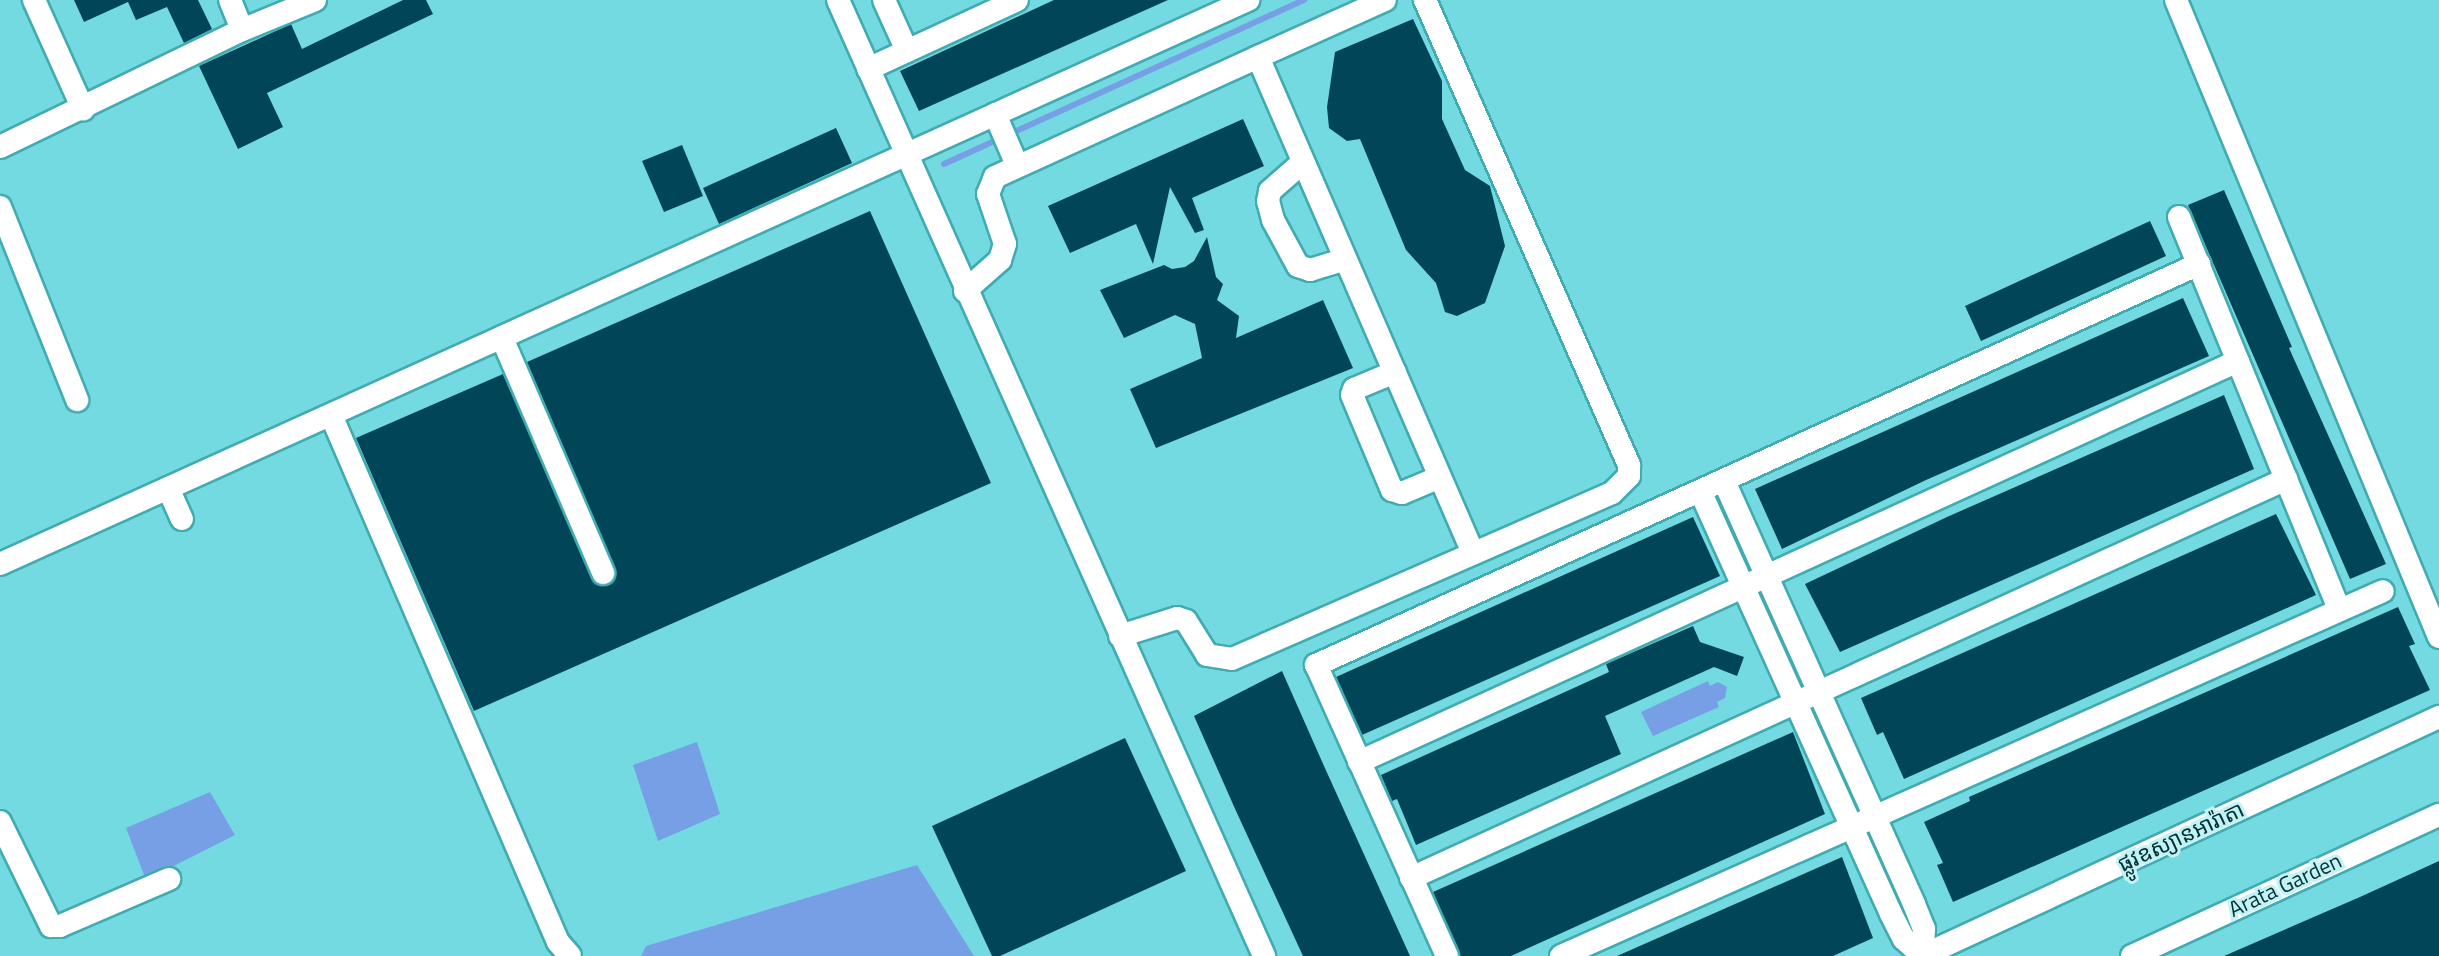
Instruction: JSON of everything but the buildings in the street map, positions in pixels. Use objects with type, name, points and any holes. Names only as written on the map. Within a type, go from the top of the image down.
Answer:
[{"type":"street","points":[[34,0],[83,109]]},
{"type":"street","points":[[230,0],[242,30]]},
{"type":"street","points":[[0,147],[83,109],[242,30],[315,0]]},
{"type":"street","points":[[838,0],[904,155],[1264,956]]},
{"type":"street","points":[[884,0],[907,51]]},
{"type":"street","points":[[868,69],[1017,0]]},
{"type":"street","points":[[0,564],[904,155],[997,119],[1248,0]]},
{"type":"street","points":[[965,291],[1000,260],[1005,244],[988,194],[995,177],[1013,156],[1258,57],[1385,0]]},
{"type":"street","points":[[1120,636],[1178,618],[1186,621],[1207,654],[1232,659],[1612,493],[1629,476],[1629,465],[1425,0]]},
{"type":"street","points":[[2176,0],[2439,637]]},
{"type":"street","points":[[1258,57],[1473,553]]},
{"type":"street","points":[[997,119],[1013,156]]},
{"type":"street","points":[[1304,162],[1270,191],[1268,201],[1273,220],[1298,267],[1310,270],[1345,259]]},
{"type":"street","points":[[0,207],[77,400]]},
{"type":"street","points":[[2179,217],[2339,609]]},
{"type":"street","points":[[1447,956],[1316,665],[1701,493],[2199,264]]},
{"type":"street","points":[[502,338],[603,573]]},
{"type":"street","points":[[1359,762],[2238,361]]},
{"type":"street","points":[[1395,372],[1354,388],[1352,395],[1392,490],[1402,493],[1440,477]]},
{"type":"street","points":[[331,414],[558,942],[570,956]]},
{"type":"street","points":[[1412,878],[2286,479]]},
{"type":"street","points":[[1724,482],[1924,929],[1922,956]]},
{"type":"street","points":[[168,488],[182,519]]},
{"type":"street","points":[[1701,493],[1742,588],[1904,939],[1922,956]]},
{"type":"street","points":[[1561,956],[2383,591]]},
{"type":"street","name":"ផ្លូវឧស្យានអារ៉ាតា","points":[[1922,956],[2439,717]]},
{"type":"street","name":"Arata Garden","points":[[2132,956],[2439,815]]},
{"type":"street","points":[[0,822],[51,926],[60,926],[169,879]]},
{"type":"water","points":[[1708,681],[1710,686],[1718,682],[1727,687],[1725,698],[1717,702],[1719,707],[1653,736],[1641,712]]},
{"type":"water","points":[[697,742],[720,814],[658,841],[633,765]]},
{"type":"water","points":[[210,792],[235,835],[146,880],[126,828]]},
{"type":"water","points":[[917,865],[974,956],[641,956],[646,946]]},
{"type":"waterway","points":[[944,164],[1304,0]]}]
